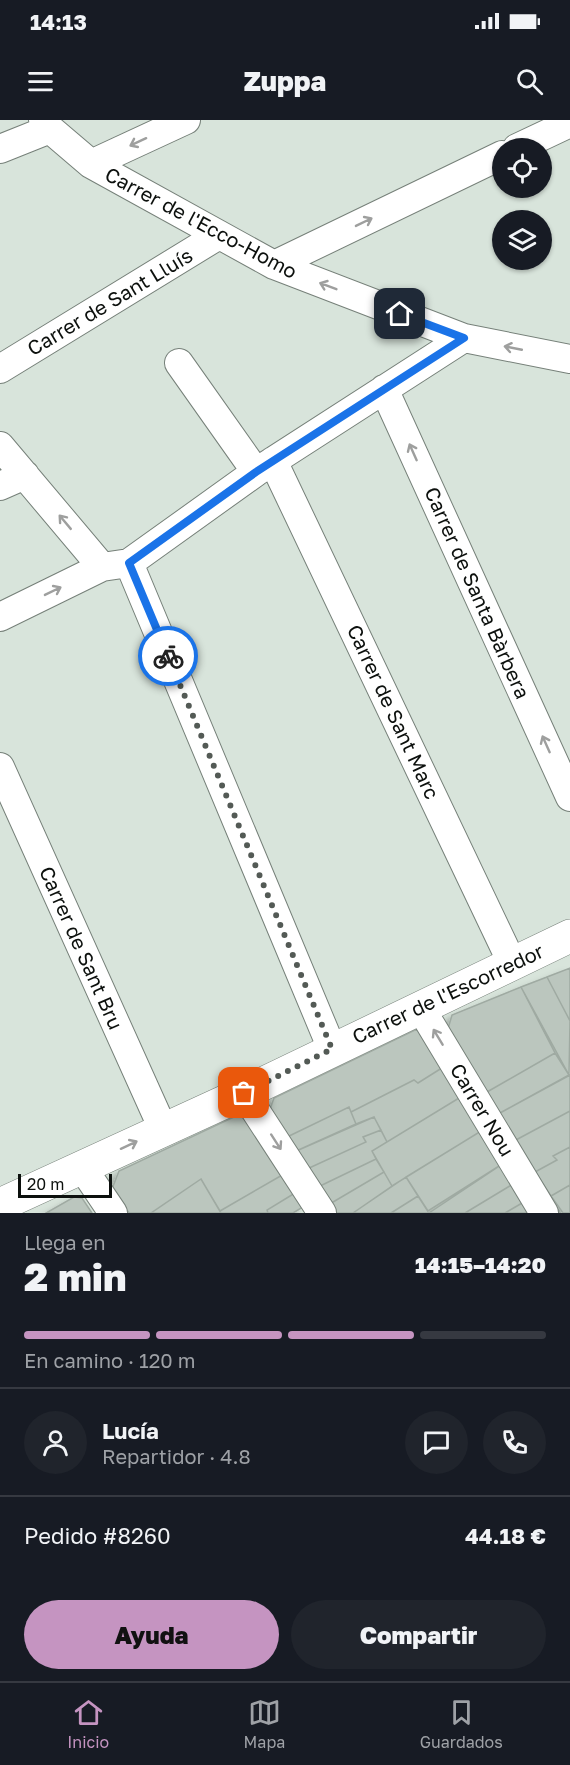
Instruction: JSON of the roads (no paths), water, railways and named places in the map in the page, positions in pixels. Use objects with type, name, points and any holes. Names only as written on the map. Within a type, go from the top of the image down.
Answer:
[{"type":"street","points":[[91,164],[186,120]]},
{"type":"street","points":[[538,138],[570,123]]},
{"type":"street","points":[[0,149],[46,125]]},
{"type":"street","name":"Carrer de l'Ecco-Homo","points":[[46,125],[91,164],[274,266],[464,338],[570,359]]},
{"type":"street","points":[[274,266],[492,160]]},
{"type":"street","name":"Carrer de Sant Lluís","points":[[0,369],[219,235]]},
{"type":"street","points":[[0,617],[116,565],[464,338]]},
{"type":"street","name":"Carrer de Sant Marc","points":[[179,363],[265,467],[512,963]]},
{"type":"street","name":"Carrer de Santa Bàrbera","points":[[384,389],[570,797]]},
{"type":"street","points":[[0,446],[12,480],[116,565],[332,1049]]},
{"type":"street","name":"Carrer de Sant Bru","points":[[0,767],[163,1129]]},
{"type":"street","name":"Carrer de l'Escorredor","points":[[1,1203],[244,1093],[570,936]]},
{"type":"street","name":"Carrer Nou","points":[[420,1007],[544,1213]]},
{"type":"street","points":[[244,1093],[322,1213]]},
{"type":"street","points":[[82,1167],[112,1213]]}]
